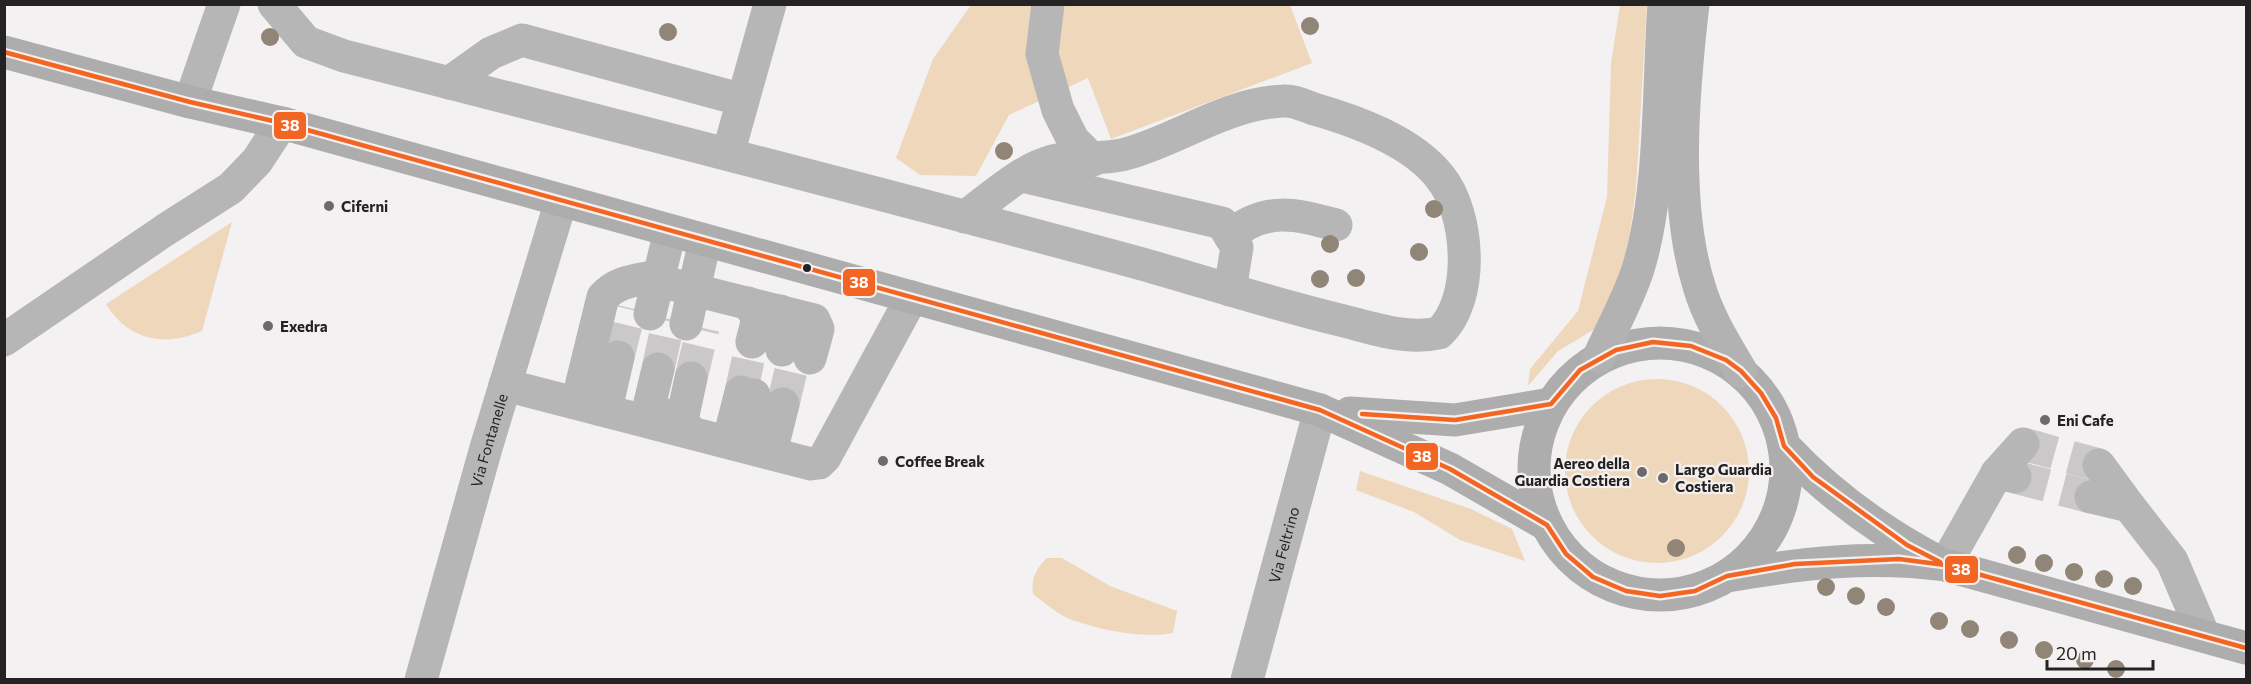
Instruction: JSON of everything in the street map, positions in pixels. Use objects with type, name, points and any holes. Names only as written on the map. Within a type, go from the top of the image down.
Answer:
[{"type":"highway","points":[[1599,357],[1627,298],[1646,235],[1655,144],[1664,4]]},
{"type":"highway","points":[[1693,4],[1684,129],[1684,210],[1689,249],[1699,287],[1712,321],[1741,371]]},
{"type":"main road","points":[[4,52],[190,102],[282,123],[1320,410],[1450,469],[1547,525]]},
{"type":"main road","points":[[1672,342],[1709,352],[1741,371],[1761,393],[1776,418],[1784,446],[1785,480],[1775,520],[1763,542],[1746,561],[1727,576],[1695,591],[1660,596],[1626,591],[1593,577],[1566,555],[1547,525],[1536,496],[1533,464],[1538,433],[1551,404],[1580,370],[1599,357],[1634,344],[1672,342]]},
{"type":"main road","points":[[1320,410],[1455,420],[1551,404]]},
{"type":"main road","points":[[1784,446],[1814,477],[1851,507],[1907,545],[1945,565]]},
{"type":"main road","points":[[1727,576],[1796,564],[1858,559],[1899,559],[1945,565],[2247,648]]},
{"type":"street","points":[[190,102],[224,4]]},
{"type":"street","points":[[274,4],[306,42],[344,56],[728,154],[1397,334],[1428,336],[1439,333],[1451,321],[1465,276],[1462,232],[1441,178],[1420,156],[1356,121],[1286,100],[1254,105],[1131,153],[1093,160],[1054,161],[1022,176],[965,217]]},
{"type":"street","points":[[728,154],[770,4]]},
{"type":"street","points":[[1048,4],[1042,54],[1058,110],[1073,140],[1093,160]]},
{"type":"street","points":[[449,83],[491,53],[522,40],[743,100]]},
{"type":"street","points":[[4,339],[231,188],[256,161],[282,123]]},
{"type":"street","points":[[1022,176],[1222,223],[1237,247],[1230,290]]},
{"type":"street","name":"Via Fontanelle","points":[[420,680],[505,384],[561,201]]},
{"type":"street","points":[[1230,236],[1244,224],[1272,215],[1298,214],[1336,225]]},
{"type":"street","points":[[696,238],[677,286],[668,318],[677,286],[696,238]]},
{"type":"street","points":[[638,415],[603,297],[616,285],[677,286],[773,309],[802,329],[781,350],[758,318],[773,309]]},
{"type":"street","points":[[505,384],[638,415],[758,447],[811,464],[819,463],[825,457],[912,297]]},
{"type":"street","points":[[638,415],[656,368],[638,415]]},
{"type":"street","points":[[768,400],[773,444],[758,447],[731,431],[768,400]]},
{"type":"street","name":"Via Feltrino","points":[[1247,680],[1320,410]]},
{"type":"street","points":[[1945,565],[2006,475],[2023,444]]},
{"type":"street","points":[[2100,465],[2172,561],[2204,636]]},
{"type":"street","points":[[2091,497],[2129,506]]},
{"type":"shaded area","points":[[971,5],[1290,5],[1312,63],[1111,139],[1088,78],[1009,115],[976,176],[920,175],[896,158],[933,59]]},
{"type":"shaded area","points":[[1620,5],[1647,5],[1636,188],[1623,263],[1598,327],[1558,351],[1528,386],[1530,369],[1578,311],[1607,197],[1611,64]]},
{"type":"shaded area","points":[[232,222],[202,331],[174,339],[148,337],[125,326],[106,304]]},
{"type":"shaded area","points":[[1657,379],[1692,386],[1722,406],[1742,436],[1749,471],[1742,506],[1722,536],[1692,556],[1657,563],[1622,556],[1592,536],[1572,506],[1565,471],[1572,436],[1592,406],[1622,386]]},
{"type":"shaded area","points":[[1360,471],[1471,509],[1512,529],[1525,561],[1460,540],[1414,512],[1356,490]]},
{"type":"shaded area","points":[[1047,558],[1062,558],[1110,586],[1177,611],[1173,633],[1149,635],[1109,630],[1083,624],[1062,615],[1033,594],[1035,574]]},
{"type":"tunnel","points":[[618,357],[630,308]]},
{"type":"tunnel","points":[[658,369],[669,319]]},
{"type":"tunnel","points":[[691,378],[703,328]]},
{"type":"tunnel","points":[[741,392],[752,342]]},
{"type":"tunnel","points":[[783,404],[795,354]]},
{"type":"tunnel","points":[[2023,444],[2099,465]]},
{"type":"tunnel","points":[[2015,477],[2091,497]]},
{"type":"transit line","name":"38","points":[[4,52],[190,102],[282,123],[1320,410],[1450,469],[1547,525],[1566,554],[1593,577],[1626,591],[1660,596],[1695,591],[1727,576],[1795,564],[1899,559],[1945,565],[2246,648]]},
{"type":"transit line","name":"38","points":[[1362,414],[1455,420],[1551,404],[1580,370],[1616,350],[1653,342],[1691,346],[1726,360],[1741,371],[1761,393],[1776,418],[1784,446],[1813,477],[1907,545],[1940,562]]},
{"type":"place","name":"Ciferni","points":[[329,206]]},
{"type":"place","name":"Exedra","points":[[268,326]]},
{"type":"place","name":"Eni Cafe","points":[[2045,420]]},
{"type":"place","name":"Coffee Break","points":[[883,461]]},
{"type":"place","name":"Aereo della Guardia Costiera","points":[[1642,472]]},
{"type":"place","name":"Largo Guardia Costiera","points":[[1663,478]]}]
